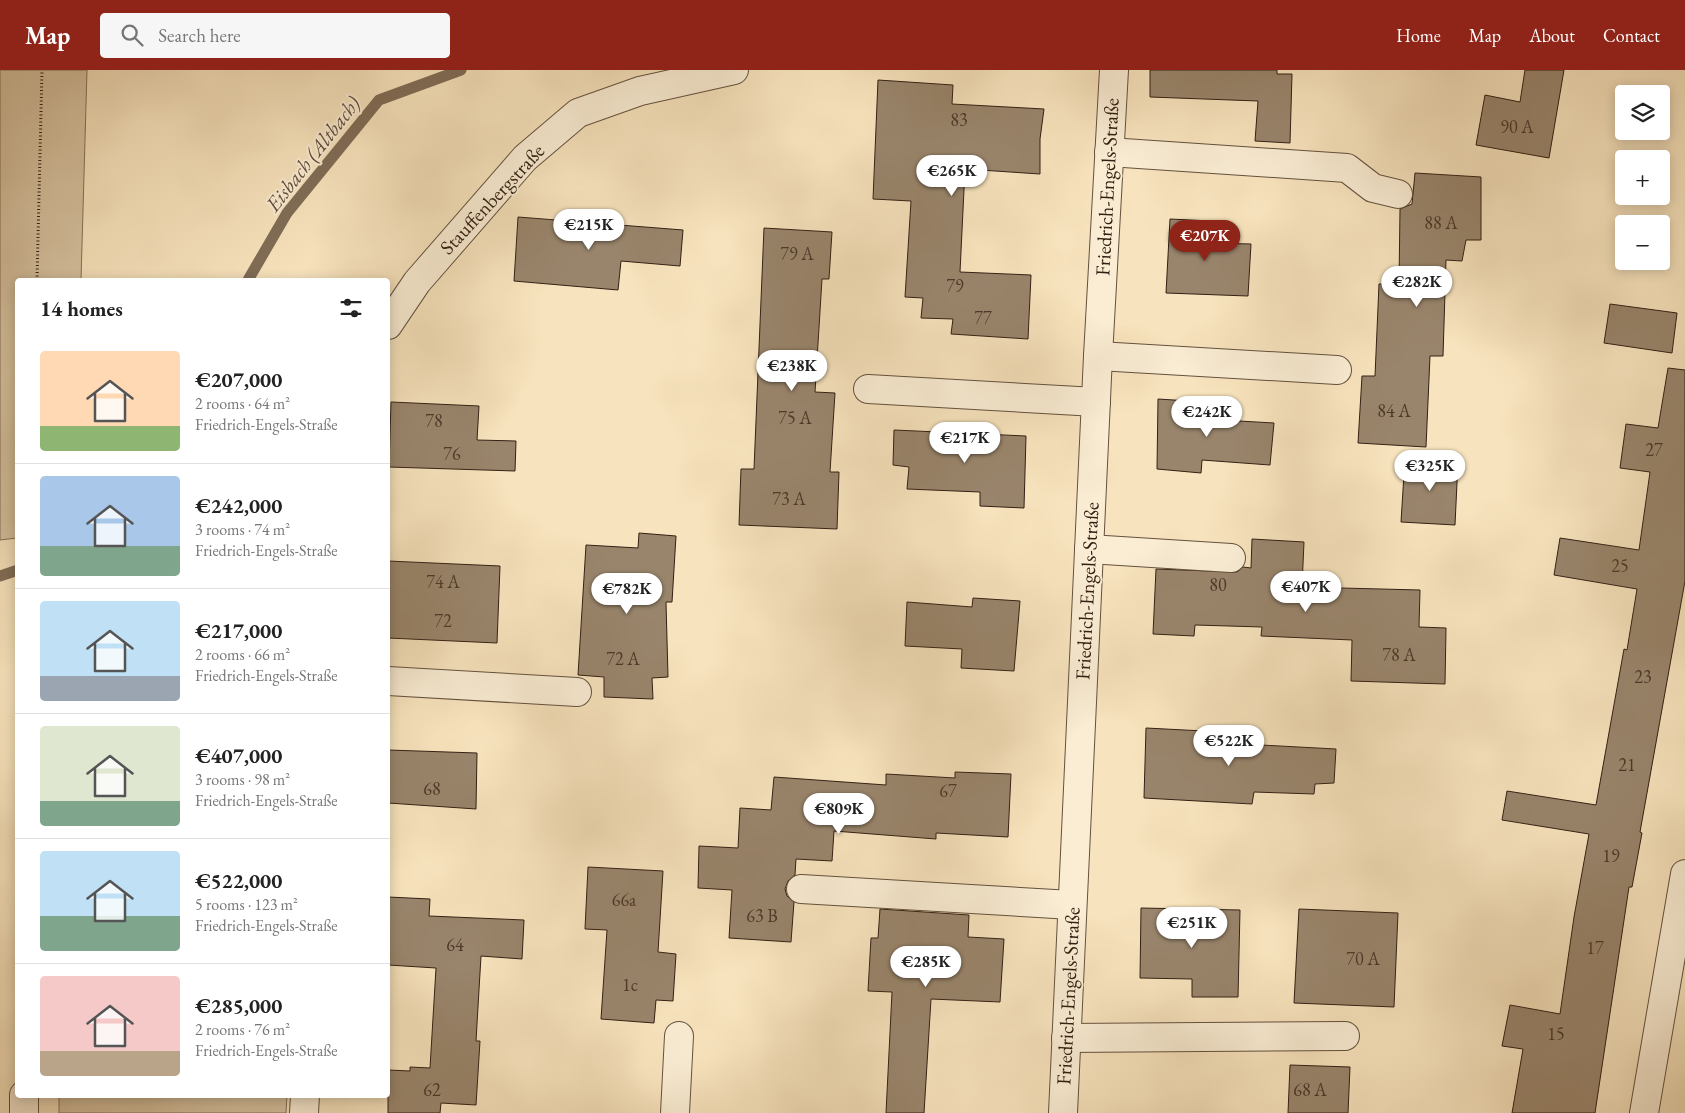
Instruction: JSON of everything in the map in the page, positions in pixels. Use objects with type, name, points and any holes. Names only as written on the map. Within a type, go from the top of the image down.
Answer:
[{"type":"street","name":"Stauffenbergstraße","points":[[390,322],[417,282],[525,158],[578,113],[640,91],[734,70]]},
{"type":"street","name":"Friedrich-Engels-Straße","points":[[1063,1113],[1098,356],[1114,70]]},
{"type":"street","points":[[1110,152],[1347,168],[1373,188],[1398,194]]},
{"type":"street","points":[[1098,356],[1337,370]]},
{"type":"street","points":[[868,389],[1096,402]]},
{"type":"street","points":[[1089,549],[1231,558]]},
{"type":"street","points":[[390,681],[577,692]]},
{"type":"street","points":[[1644,1113],[1685,874]]},
{"type":"street","points":[[801,889],[1072,905]]},
{"type":"street","points":[[675,1113],[679,1036]]},
{"type":"street","points":[[1066,1038],[1345,1036]]},
{"type":"street","points":[[24,1098],[24,1113]]},
{"type":"street","points":[[304,1113],[305,1098]]},
{"type":"path","points":[[38,278],[42,70]]},
{"type":"shaded area","points":[[0,70],[87,70],[81,278],[15,278],[15,538],[0,540]]},
{"type":"shaded area","points":[[59,1098],[287,1098],[286,1113],[59,1113]]},
{"type":"building","points":[[1150,70],[1277,70],[1277,74],[1292,74],[1290,143],[1255,141],[1258,101],[1150,97]]},
{"type":"building","points":[[1525,70],[1564,70],[1549,158],[1476,145],[1485,95],[1520,102]]},
{"type":"building","points":[[878,80],[953,85],[952,104],[1044,109],[1040,139],[1040,174],[965,169],[960,272],[1031,275],[1028,339],[951,334],[953,319],[921,318],[923,298],[905,297],[911,201],[873,199]]},
{"type":"building","points":[[1415,173],[1481,177],[1481,240],[1466,240],[1462,261],[1446,260],[1443,356],[1430,356],[1426,447],[1358,443],[1362,376],[1375,376],[1379,284],[1399,284],[1400,209],[1412,204]]},
{"type":"building","points":[[518,217],[683,230],[680,266],[621,261],[618,290],[514,281]]},
{"type":"building","points":[[1170,219],[1211,221],[1210,243],[1251,244],[1248,296],[1166,293]]},
{"type":"building","points":[[764,228],[832,232],[829,279],[822,279],[815,392],[835,393],[830,472],[839,472],[837,529],[739,525],[741,469],[754,469]]},
{"type":"building","points":[[1610,304],[1677,313],[1672,353],[1604,343]]},
{"type":"building","points":[[1668,368],[1685,370],[1685,581],[1640,832],[1642,833],[1632,887],[1629,887],[1595,1113],[1512,1113],[1523,1049],[1502,1046],[1510,1005],[1560,1014],[1574,917],[1589,834],[1502,820],[1507,791],[1596,805],[1624,649],[1627,650],[1637,589],[1554,575],[1560,538],[1639,550],[1650,472],[1620,468],[1626,424],[1658,428]]},
{"type":"building","points":[[1158,399],[1205,402],[1204,419],[1274,423],[1270,465],[1202,460],[1201,473],[1157,469]]},
{"type":"building","points":[[391,402],[479,406],[477,440],[516,441],[515,471],[390,467]]},
{"type":"building","points":[[894,430],[1026,436],[1024,508],[980,506],[980,492],[907,489],[909,467],[893,465]]},
{"type":"building","points":[[1405,458],[1458,462],[1455,525],[1401,522]]},
{"type":"building","points":[[639,533],[676,536],[672,602],[666,602],[668,677],[652,678],[653,699],[604,697],[604,677],[578,675],[586,545],[638,548]]},
{"type":"building","points":[[1252,539],[1304,542],[1302,587],[1420,590],[1419,627],[1446,628],[1445,684],[1351,681],[1352,640],[1261,636],[1262,627],[1195,625],[1194,636],[1153,634],[1156,569],[1237,572],[1243,567],[1251,568]]},
{"type":"building","points":[[390,561],[500,566],[497,643],[390,638]]},
{"type":"building","points":[[973,598],[1020,601],[1014,671],[961,668],[962,649],[905,646],[907,602],[972,607]]},
{"type":"building","points":[[1146,728],[1243,733],[1242,744],[1336,749],[1334,783],[1315,784],[1314,794],[1254,792],[1252,804],[1144,798]]},
{"type":"building","points":[[390,750],[477,753],[476,809],[390,803]]},
{"type":"building","points":[[955,772],[1011,774],[1008,837],[936,833],[936,839],[834,831],[832,861],[796,859],[795,875],[788,881],[785,889],[787,896],[794,902],[791,942],[729,938],[732,890],[698,888],[699,846],[738,848],[740,808],[771,810],[774,777],[886,785],[886,774],[955,778]]},
{"type":"building","points":[[588,867],[663,871],[658,952],[676,954],[673,1001],[656,1000],[654,1023],[601,1019],[607,930],[585,929]]},
{"type":"building","points":[[390,897],[430,899],[429,916],[524,920],[522,959],[481,956],[476,1041],[480,1041],[476,1105],[441,1103],[440,1113],[388,1113],[390,1070],[410,1071],[410,1067],[430,1068],[436,968],[390,965]]},
{"type":"building","points":[[1141,908],[1240,910],[1238,997],[1192,997],[1192,979],[1140,978]]},
{"type":"building","points":[[880,909],[969,915],[968,937],[1004,939],[1000,1002],[931,999],[924,1113],[886,1113],[892,992],[868,991],[871,938],[878,938]]},
{"type":"building","points":[[1299,909],[1398,913],[1394,1007],[1294,1003]]},
{"type":"building","points":[[1290,1065],[1350,1067],[1348,1113],[1288,1113]]},
{"type":"waterway","name":"Eisbach (Altbach)","points":[[249,278],[287,213],[379,100],[461,70]]},
{"type":"waterway","name":"Eisbach (Altbach)","points":[[0,576],[15,571]]}]
